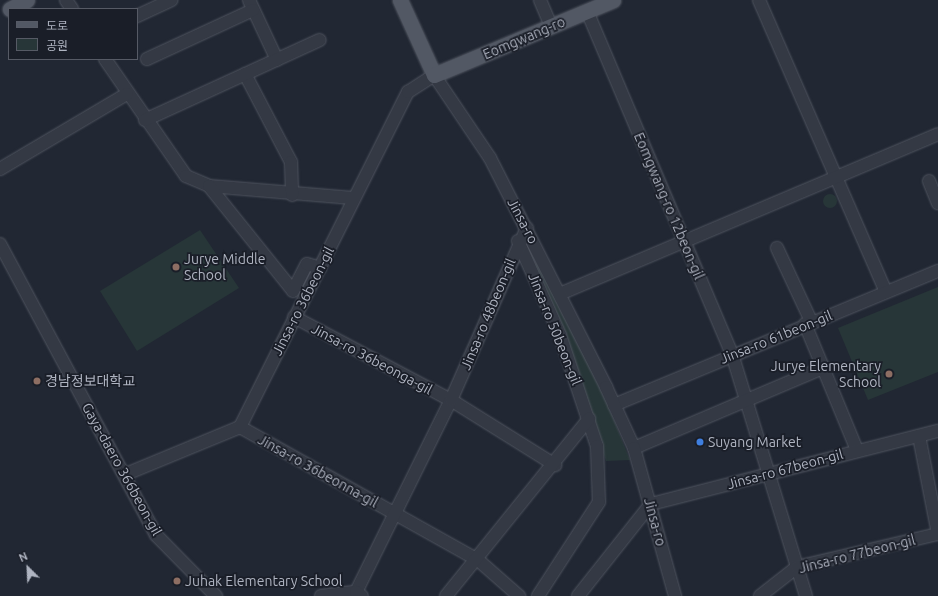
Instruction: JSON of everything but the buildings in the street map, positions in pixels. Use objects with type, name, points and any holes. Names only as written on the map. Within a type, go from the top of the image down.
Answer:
[{"type":"main road","points":[[12,8],[27,0]]},
{"type":"main road","name":"Jinsa-ro","points":[[400,0],[434,76]]},
{"type":"main road","name":"Eomgwang-ro","points":[[434,76],[613,0]]},
{"type":"street","points":[[138,16],[171,0]]},
{"type":"street","points":[[540,0],[551,26]]},
{"type":"street","points":[[759,0],[834,178],[886,292]]},
{"type":"street","points":[[147,59],[251,5],[277,60]]},
{"type":"street","name":"Eomgwang-ro 12beon-gil","points":[[587,11],[732,354],[806,596]]},
{"type":"street","points":[[145,120],[320,40]]},
{"type":"street","points":[[106,60],[145,120],[186,176],[209,186],[292,195],[353,198]]},
{"type":"street","points":[[245,74],[291,162],[292,195]]},
{"type":"street","name":"Jinsa-ro 36beon-gil","points":[[240,427],[294,317],[320,268],[353,198],[408,92],[434,76]]},
{"type":"street","name":"Jinsa-ro","points":[[434,76],[490,158],[562,293],[634,448],[651,504],[675,596]]},
{"type":"street","points":[[0,169],[127,94]]},
{"type":"street","points":[[562,293],[938,134]]},
{"type":"street","points":[[929,181],[938,203]]},
{"type":"street","points":[[209,186],[293,291],[307,264],[320,268]]},
{"type":"street","name":"Jinsa-ro 48beon-gil","points":[[359,594],[451,400],[518,241],[527,228]]},
{"type":"street","name":"Jinsa-ro 50beon-gil","points":[[518,241],[560,335],[597,446],[599,502],[538,596]]},
{"type":"street","name":"Gaya-daero 366beon-gil","points":[[0,244],[126,474],[156,535],[216,596]]},
{"type":"street","points":[[777,248],[858,450]]},
{"type":"street","name":"Jinsa-ro 61beon-gil","points":[[614,405],[732,354],[938,270]]},
{"type":"street","name":"Jinsa-ro 36beonga-gil","points":[[294,317],[451,400]]},
{"type":"street","points":[[634,448],[824,367]]},
{"type":"street","points":[[451,400],[555,465]]},
{"type":"street","points":[[446,596],[478,560],[555,465],[589,419]]},
{"type":"street","points":[[126,474],[240,427]]},
{"type":"street","name":"Jinsa-ro 36beonna-gil","points":[[240,427],[396,514]]},
{"type":"street","name":"Jinsa-ro 67beon-gil","points":[[651,504],[858,450],[938,431]]},
{"type":"street","points":[[919,436],[938,534]]},
{"type":"street","points":[[578,596],[651,504]]},
{"type":"street","points":[[396,514],[478,560],[519,596]]},
{"type":"street","name":"Jinsa-ro 77beon-gil","points":[[760,596],[797,566],[938,534]]},
{"type":"street","points":[[321,596],[359,594]]},
{"type":"green space","points":[[827,194],[833,194],[837,198],[837,204],[833,208],[827,208],[823,204],[823,198]]},
{"type":"green space","points":[[200,230],[239,288],[137,351],[100,291]]},
{"type":"green space","points":[[540,263],[607,403],[630,460],[606,461],[563,335],[533,265]]},
{"type":"green space","points":[[938,287],[938,372],[868,400],[838,328]]},
{"type":"place","name":"Jurye Middle School","points":[[176,267]]},
{"type":"place","name":"Jurye Elementary School","points":[[889,374]]},
{"type":"place","name":"경남정보대학교","points":[[37,381]]},
{"type":"place","name":"Suyang Market","points":[[700,442]]},
{"type":"place","name":"Juhak Elementary School","points":[[177,581]]}]
